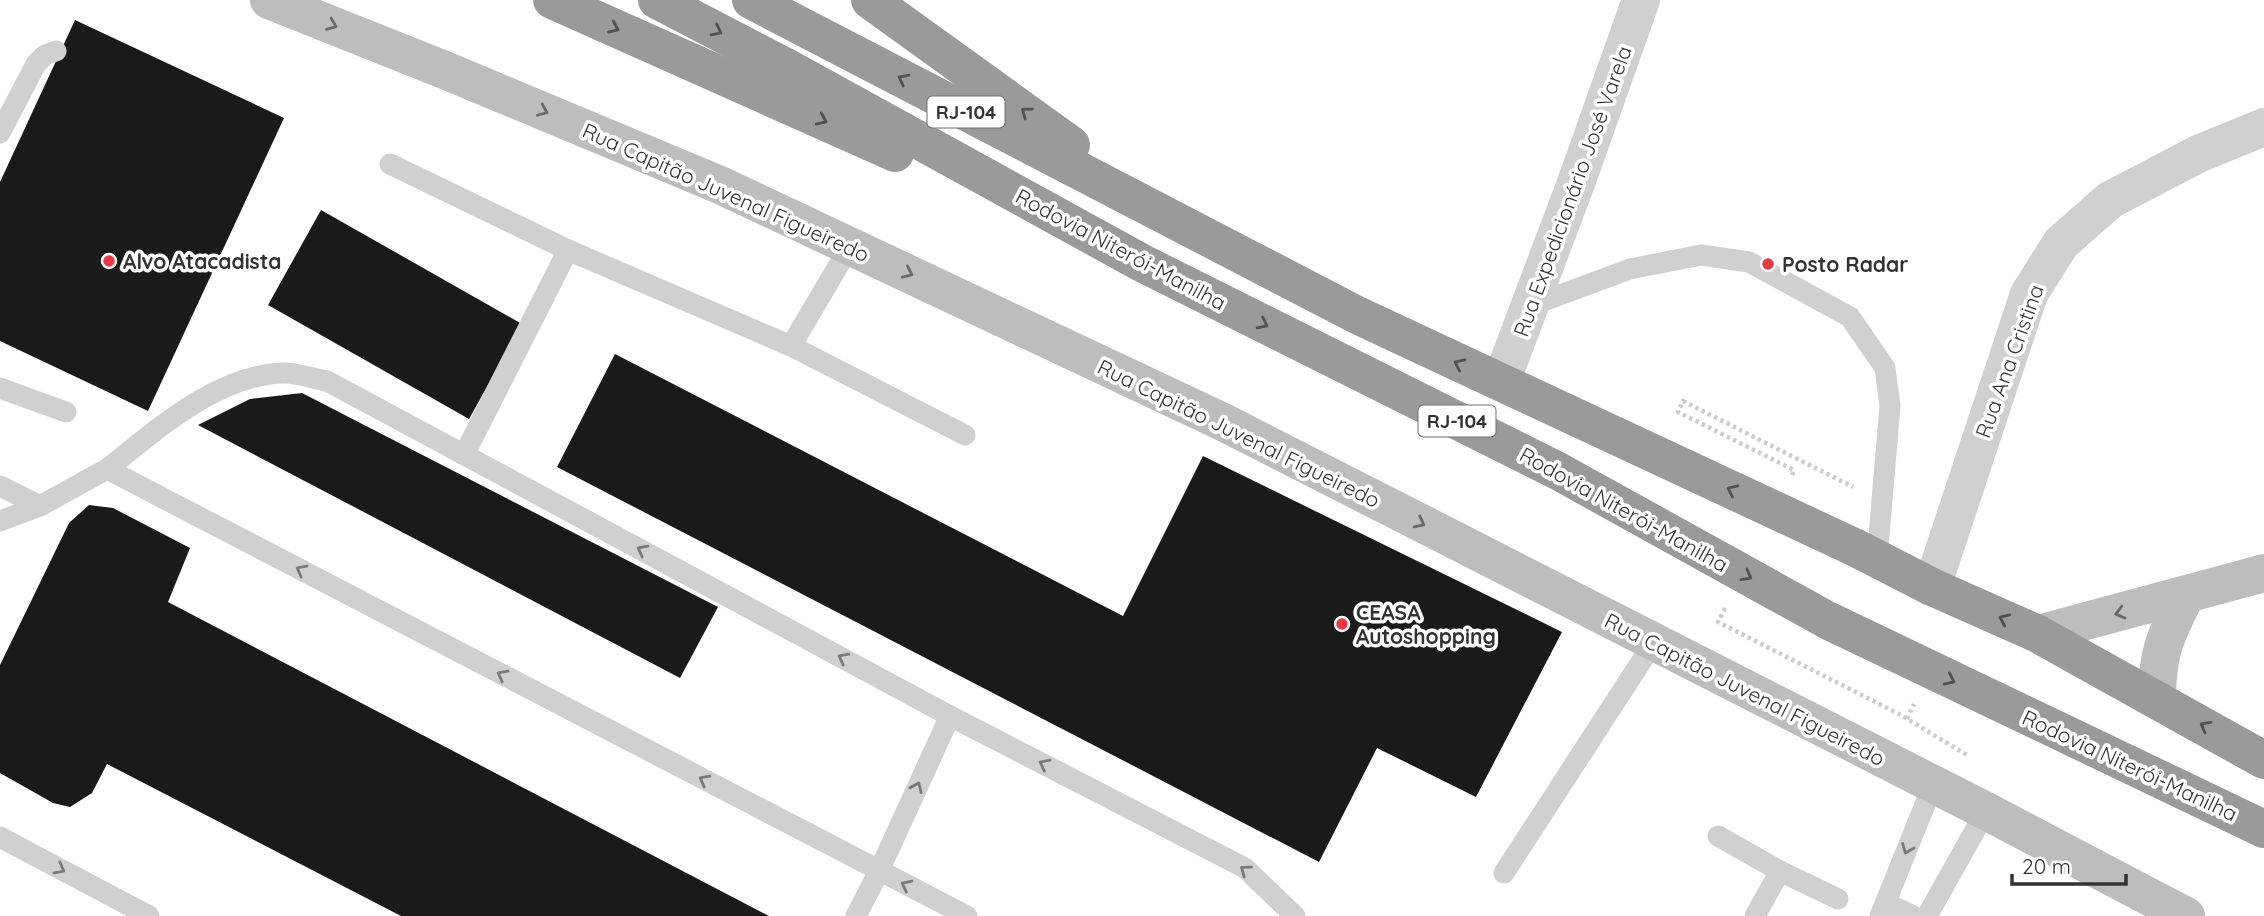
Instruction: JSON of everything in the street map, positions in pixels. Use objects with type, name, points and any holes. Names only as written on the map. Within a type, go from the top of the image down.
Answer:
[{"type":"highway","points":[[552,0],[1142,263]]},
{"type":"highway","name":"Rodovia Niterói-Manilha","points":[[657,0],[782,65],[1142,263],[1558,471],[1826,620],[2264,829]]},
{"type":"highway","name":"RJ-104","points":[[751,0],[1357,315],[1877,559],[1931,587],[2038,634],[2261,754]]},
{"type":"highway","points":[[870,0],[1181,224]]},
{"type":"main road","name":"Rua Capitão Juvenal Figueiredo","points":[[269,0],[460,76],[720,185],[1223,422],[1986,811],[2166,911]]},
{"type":"main road","points":[[2038,634],[2264,573]]},
{"type":"main road","points":[[2157,699],[2157,667],[2162,643],[2186,595]]},
{"type":"street","name":"Rua Expedicionário José Varela","points":[[1501,382],[1641,0]]},
{"type":"street","name":"Rua Ana Cristina","points":[[1931,587],[2029,293],[2061,243],[2110,200],[2197,154],[2264,127]]},
{"type":"lane","points":[[0,133],[36,64],[45,55],[56,51]]},
{"type":"lane","points":[[390,164],[568,250],[791,346],[965,435]]},
{"type":"lane","points":[[791,346],[850,246]]},
{"type":"lane","points":[[464,455],[568,250]]},
{"type":"lane","points":[[1530,306],[1630,269],[1701,255],[1749,262],[1850,317],[1885,368],[1890,406],[1877,559]]},
{"type":"lane","points":[[0,521],[40,506],[107,469],[191,405],[242,380],[285,373],[327,381],[950,716],[1245,868],[1295,916]]},
{"type":"lane","points":[[0,388],[66,412]]},
{"type":"lane","points":[[107,469],[967,916]]},
{"type":"lane","points":[[0,486],[40,506]]},
{"type":"lane","points":[[1504,873],[1654,642]]},
{"type":"lane","points":[[856,916],[950,716]]},
{"type":"lane","points":[[1913,916],[1883,909],[1933,785]]},
{"type":"lane","points":[[1927,916],[1986,811]]},
{"type":"lane","points":[[1718,836],[1780,871],[1838,899]]},
{"type":"lane","points":[[0,837],[149,916]]},
{"type":"lane","points":[[1755,916],[1780,871]]},
{"type":"building","name":"Alvo Atacadista","points":[[75,20],[284,118],[148,411],[0,341],[0,182]]},
{"type":"building","points":[[321,210],[522,324],[469,419],[268,305]]},
{"type":"building","points":[[615,354],[1123,616],[1203,456],[1562,632],[1476,797],[1377,748],[1319,862],[557,467]]},
{"type":"building","points":[[302,393],[718,607],[680,678],[198,425],[250,399]]},
{"type":"building","points":[[89,505],[113,508],[190,548],[168,602],[769,916],[401,916],[107,764],[92,793],[70,807],[53,803],[0,773],[0,665],[69,523]]},
{"type":"place","name":"Alvo Atacadista","points":[[109,261]]},
{"type":"place","name":"Posto Radar","points":[[1768,264]]},
{"type":"place","name":"CEASA Autoshopping","points":[[1342,624]]}]
